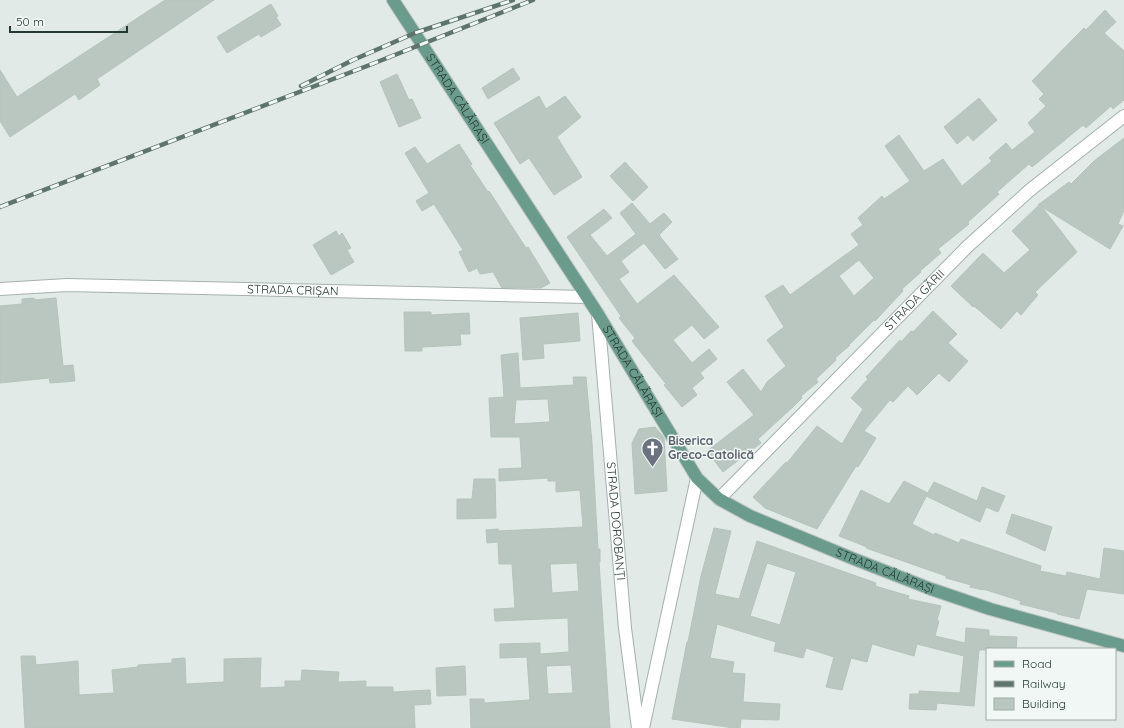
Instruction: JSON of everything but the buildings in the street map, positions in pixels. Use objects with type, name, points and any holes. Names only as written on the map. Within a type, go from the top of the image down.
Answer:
[{"type":"main road","name":"STRADA CĂLĂRAȘI","points":[[393,0],[598,314],[697,478],[719,499],[750,516],[931,589],[990,609],[1124,646]]},
{"type":"street","name":"STRADA GĂRII","points":[[719,499],[968,246],[1030,190],[1124,116]]},
{"type":"street","name":"STRADA CRIȘAN","points":[[0,289],[67,285],[587,297]]},
{"type":"street","name":"STRADA DOROBANȚI","points":[[598,314],[626,628],[638,728]]},
{"type":"street","points":[[643,728],[697,478]]},
{"type":"railway","points":[[301,86],[353,60],[415,33],[513,0]]},
{"type":"railway","points":[[0,207],[367,66],[533,0]]},
{"type":"place","name":"Biserica Greco-Catolică","points":[[652,468]]}]
